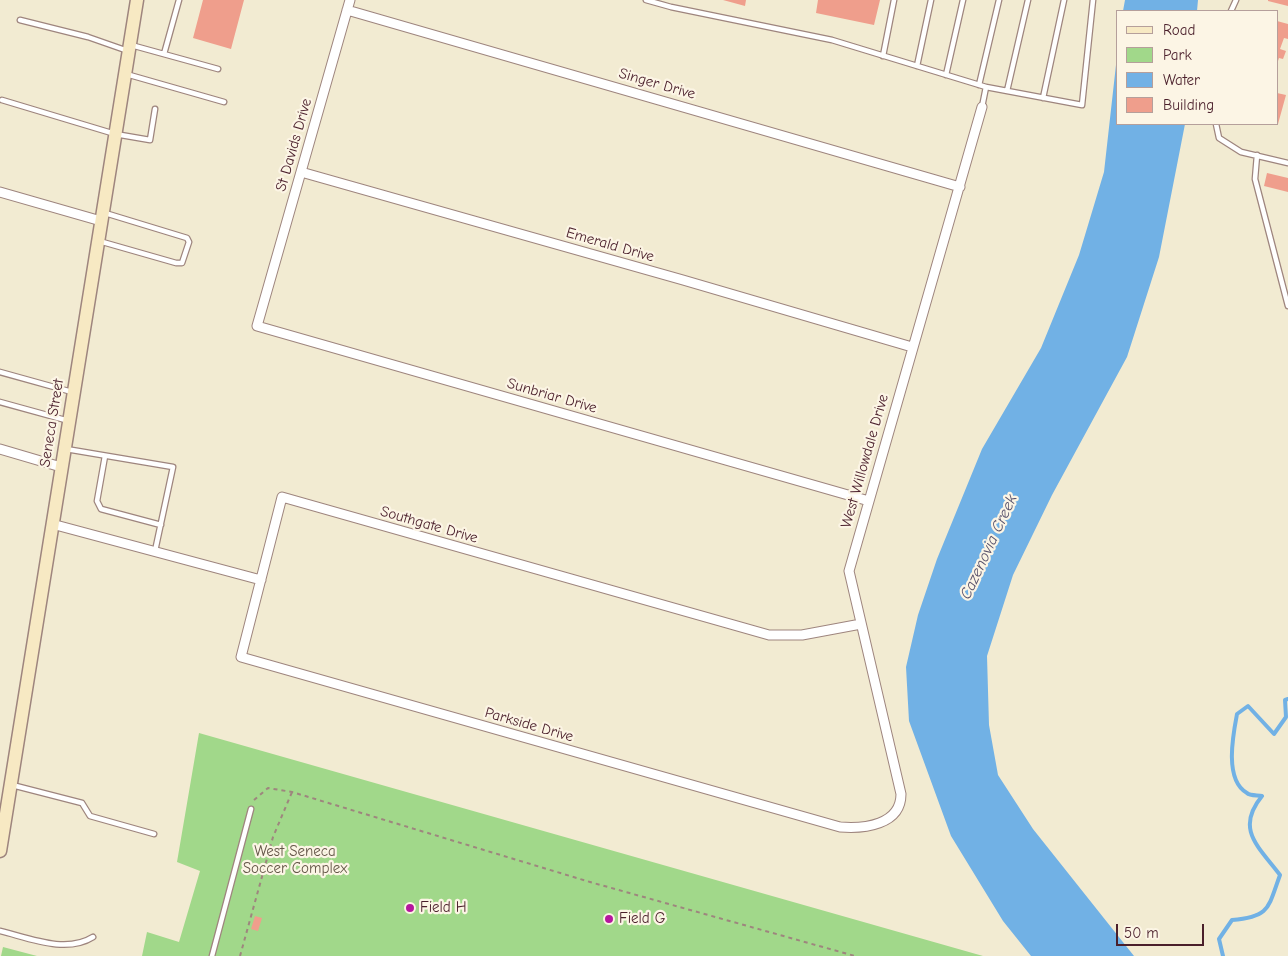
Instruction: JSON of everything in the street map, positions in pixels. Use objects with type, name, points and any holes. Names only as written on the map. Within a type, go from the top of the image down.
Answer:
[{"type":"street","name":"Seneca Street","points":[[0,851],[3,808],[11,784],[137,0]]},
{"type":"street","name":"St Davids Drive","points":[[265,298],[350,0]]},
{"type":"street","name":"Singer Drive","points":[[347,10],[960,187]]},
{"type":"street","name":"West Willowdale Drive","points":[[886,820],[898,810],[901,794],[849,571],[982,107]]},
{"type":"street","name":"Emerald Drive","points":[[301,172],[683,280],[912,348]]},
{"type":"street","points":[[0,192],[102,216]]},
{"type":"street","name":"Sunbriar Drive","points":[[265,298],[257,326],[868,501]]},
{"type":"street","points":[[0,449],[61,467]]},
{"type":"street","name":"Southgate Drive","points":[[261,580],[282,497],[769,635],[786,637],[861,624]]},
{"type":"street","points":[[52,524],[261,580]]},
{"type":"street","name":"Parkside Drive","points":[[261,580],[241,657],[840,827],[870,826],[886,820]]},
{"type":"lane","points":[[164,54],[179,0]]},
{"type":"lane","points":[[646,0],[832,40],[986,87],[1082,105],[1093,0]]},
{"type":"lane","points":[[884,56],[894,0]]},
{"type":"lane","points":[[917,66],[931,0]]},
{"type":"lane","points":[[946,75],[963,0]]},
{"type":"lane","points":[[979,85],[999,0]]},
{"type":"lane","points":[[1007,91],[1028,0]]},
{"type":"lane","points":[[1043,98],[1064,0]]},
{"type":"lane","points":[[20,20],[129,48],[164,54],[218,69]]},
{"type":"lane","points":[[125,73],[224,102]]},
{"type":"lane","points":[[982,107],[986,87]]},
{"type":"lane","points":[[2,100],[116,134],[150,140],[156,109]]},
{"type":"lane","points":[[1216,125],[1219,138],[1241,152],[1288,163]]},
{"type":"lane","points":[[1257,155],[1255,178],[1288,306]]},
{"type":"lane","points":[[98,240],[176,264],[182,263],[184,260],[189,242],[187,238],[102,216]]},
{"type":"lane","points":[[0,372],[74,392]]},
{"type":"lane","points":[[0,402],[69,421]]},
{"type":"lane","points":[[64,449],[174,467],[155,551]]},
{"type":"lane","points":[[105,456],[97,501],[101,509],[161,525]]},
{"type":"lane","points":[[11,784],[82,803],[90,816],[154,834]]},
{"type":"lane","points":[[212,956],[251,809]]},
{"type":"lane","points":[[0,931],[65,946],[79,944],[93,937]]},
{"type":"path","points":[[254,800],[268,788],[292,792],[590,882],[855,956]]},
{"type":"path","points":[[240,956],[273,837],[292,792]]},
{"type":"green space","name":"West Seneca Soccer Complex","points":[[199,733],[983,956],[142,956],[147,932],[179,942],[200,871],[177,862]]},
{"type":"green space","points":[[3,947],[37,956],[1,956]]},
{"type":"water","points":[[1125,0],[1198,0],[1197,10],[1123,10]]},
{"type":"water","name":"Cazenovia Creek","points":[[1116,65],[1116,125],[1185,125],[1159,257],[1127,357],[1052,495],[1013,575],[987,656],[989,725],[998,775],[1033,829],[1134,956],[1031,956],[1003,921],[951,836],[909,721],[906,667],[918,615],[937,559],[982,449],[1041,348],[1079,255],[1104,172]]},
{"type":"building","points":[[203,0],[244,0],[231,49],[193,38]]},
{"type":"building","points":[[723,0],[746,0],[745,6]]},
{"type":"building","points":[[818,0],[880,0],[874,25],[816,13]]},
{"type":"building","points":[[1288,0],[1288,6],[1268,1]]},
{"type":"building","points":[[1278,21],[1288,24],[1288,39],[1284,38],[1280,49],[1286,51],[1283,59],[1279,58],[1278,61]]},
{"type":"building","points":[[1278,93],[1286,95],[1278,124]]},
{"type":"building","points":[[1267,173],[1288,178],[1288,192],[1264,186]]},
{"type":"building","points":[[255,916],[262,918],[258,931],[251,929]]},
{"type":"waterway","points":[[1223,956],[1219,939],[1232,920],[1254,916],[1266,909],[1273,896],[1280,875],[1258,846],[1250,828],[1250,818],[1262,796],[1248,794],[1240,787],[1235,778],[1232,745],[1237,714],[1248,706],[1274,734],[1286,717],[1285,700],[1288,699]]},
{"type":"place","name":"Field H","points":[[410,908]]},
{"type":"place","name":"Field G","points":[[609,919]]}]
